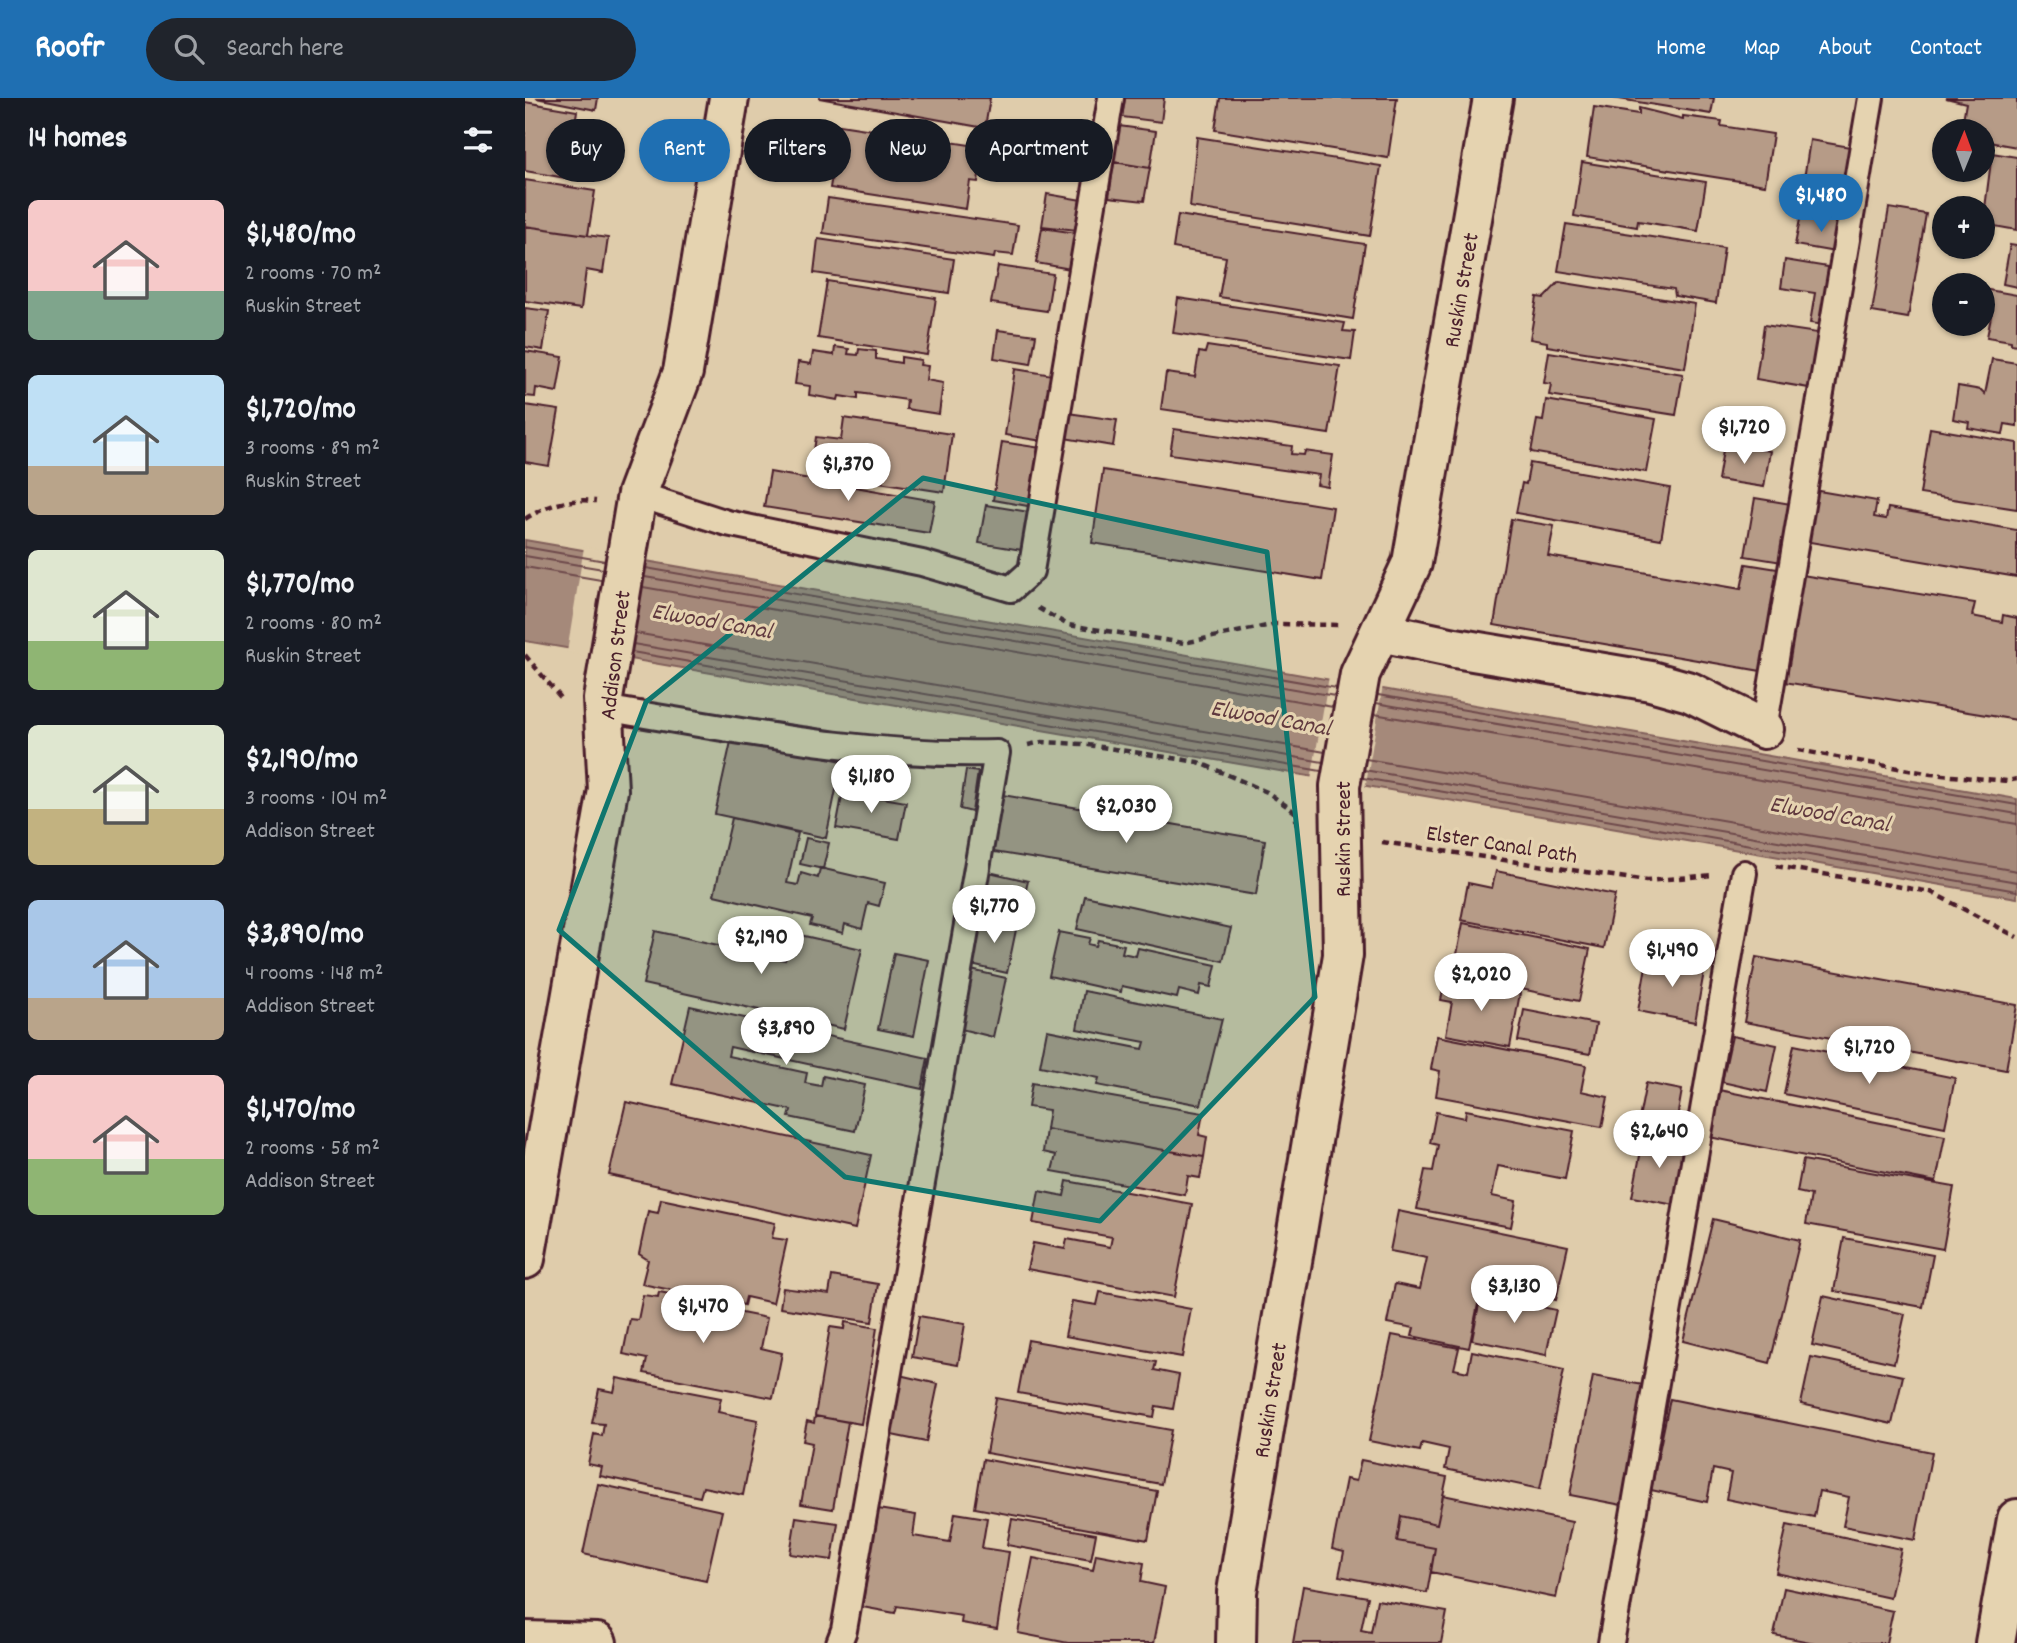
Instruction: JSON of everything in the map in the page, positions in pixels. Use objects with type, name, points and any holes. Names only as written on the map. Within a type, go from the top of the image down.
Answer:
[{"type":"street","name":"Addison Street","points":[[525,1259],[608,790],[603,708],[635,510],[683,372],[729,98]]},
{"type":"street","name":"Ruskin Street","points":[[1236,1643],[1237,1592],[1343,955],[1340,786],[1360,674],[1412,564],[1493,98]]},
{"type":"street","points":[[1380,632],[1455,648],[1651,681],[1690,692],[1765,729]]},
{"type":"street","points":[[1995,1643],[2017,1519]]},
{"type":"street","name":"Ruskin Street","points":[[1218,1643],[1237,1592]]},
{"type":"street","points":[[525,1616],[590,1642]]},
{"type":"street","points":[[525,1641],[590,1642]]},
{"type":"lane","points":[[635,510],[727,523],[922,563],[1011,589],[1031,571],[1111,98]]},
{"type":"lane","points":[[1765,729],[1871,98]]},
{"type":"lane","points":[[603,708],[841,747],[939,754],[997,753],[844,1630],[839,1643]]},
{"type":"lane","points":[[1611,1643],[1744,873]]},
{"type":"path","points":[[525,519],[539,510],[567,501],[607,504],[635,510]]},
{"type":"path","points":[[1011,589],[1050,617],[1068,625],[1184,643],[1276,624],[1329,624],[1380,632]]},
{"type":"path","points":[[525,655],[551,683],[560,699],[603,708]]},
{"type":"path","points":[[1765,729],[1803,753],[1931,774],[2007,781],[2017,779]]},
{"type":"path","name":"Elster Canal Path","points":[[997,753],[1042,742],[1198,762],[1267,792],[1295,812],[1297,826],[1646,881],[1744,873],[1774,866],[1931,892],[2017,937]]},
{"type":"highlighted area","points":[[923,478],[1267,552],[1315,997],[1100,1221],[845,1177],[559,930],[646,702]]},
{"type":"water","name":"Elwood Canal","points":[[525,540],[2017,799],[2017,898],[525,641]]},
{"type":"pier","points":[[584,547],[648,558],[630,663],[567,652]]},
{"type":"pier","points":[[1329,676],[1383,685],[1365,789],[1311,780]]},
{"type":"building","points":[[536,98],[598,98],[596,110]]},
{"type":"building","points":[[819,98],[990,98],[986,119],[965,119],[965,124],[951,122],[951,119],[935,119]]},
{"type":"building","points":[[1125,98],[1164,98],[1161,122],[1122,117]]},
{"type":"building","points":[[1220,98],[1397,98],[1388,158],[1215,130]]},
{"type":"building","points":[[1613,98],[1714,98],[1711,114]]},
{"type":"building","points":[[1946,98],[2017,98],[2017,147],[1995,143],[1995,119],[1963,119],[1966,103]]},
{"type":"building","points":[[525,102],[577,111],[576,119],[546,119],[546,175],[525,171]]},
{"type":"building","points":[[1594,107],[1639,114],[1639,108],[1683,119],[1683,116],[1722,121],[1721,126],[1773,134],[1765,185],[1587,157]]},
{"type":"building","points":[[1119,126],[1156,131],[1150,168],[1114,162]]},
{"type":"building","points":[[851,127],[865,129],[865,182],[951,182],[951,142],[965,144],[965,182],[970,182],[966,209],[830,188],[831,182],[851,182]]},
{"type":"building","points":[[1197,137],[1381,166],[1370,236],[1190,207]]},
{"type":"building","points":[[1810,140],[1856,148],[1848,199],[1802,192]]},
{"type":"building","points":[[1995,153],[2017,157],[2017,230],[1995,226],[1995,196],[1987,196],[1988,182],[1995,182]]},
{"type":"building","points":[[1114,162],[1150,168],[1144,201],[1109,197]]},
{"type":"building","points":[[1582,162],[1706,182],[1698,231],[1638,221],[1637,227],[1574,216]]},
{"type":"building","points":[[525,180],[595,191],[588,235],[525,226]]},
{"type":"building","points":[[1047,194],[1082,200],[1077,230],[1042,226]]},
{"type":"building","points":[[828,198],[1018,225],[1013,255],[995,253],[994,258],[823,233]]},
{"type":"building","points":[[1889,208],[1926,214],[1908,318],[1872,312]]},
{"type":"building","points":[[1801,214],[1847,222],[1841,253],[1795,245]]},
{"type":"building","points":[[1178,215],[1365,244],[1353,319],[1219,297],[1226,257],[1173,248]]},
{"type":"building","points":[[1566,224],[1724,248],[1716,303],[1675,296],[1674,289],[1558,271]]},
{"type":"building","points":[[525,226],[608,238],[603,273],[586,270],[581,309],[525,301]]},
{"type":"building","points":[[1042,228],[1077,233],[1071,269],[1036,263]]},
{"type":"building","points":[[818,239],[954,259],[949,293],[814,273]]},
{"type":"building","points":[[2010,245],[2017,246],[2017,287],[2003,284]]},
{"type":"building","points":[[1785,260],[1840,269],[1831,326],[1810,323],[1815,293],[1781,288]]},
{"type":"building","points":[[998,266],[1053,274],[1047,311],[991,303]]},
{"type":"building","points":[[827,281],[936,298],[927,355],[818,338]]},
{"type":"building","points":[[1559,282],[1695,304],[1685,368],[1547,346],[1547,342],[1530,339],[1537,297],[1544,298]]},
{"type":"building","points":[[1995,291],[2017,295],[2017,345],[2011,344],[2011,341],[1987,337],[1995,336]]},
{"type":"building","points":[[1178,298],[1345,323],[1343,331],[1355,332],[1351,360],[1173,333]]},
{"type":"building","points":[[525,308],[549,311],[543,350],[525,347]]},
{"type":"building","points":[[1764,325],[1824,334],[1815,389],[1756,379]]},
{"type":"building","points":[[998,330],[1036,335],[1031,364],[994,358]]},
{"type":"building","points":[[1207,346],[1340,366],[1329,434],[1161,409],[1166,373],[1195,377],[1199,352],[1205,353]]},
{"type":"building","points":[[835,347],[849,349],[848,354],[858,355],[859,349],[876,351],[876,359],[901,363],[901,357],[921,360],[920,365],[928,366],[926,380],[943,383],[939,414],[906,409],[907,400],[858,393],[858,399],[839,396],[838,400],[809,395],[810,386],[795,384],[798,362],[811,364],[813,352],[834,355]]},
{"type":"building","points":[[525,351],[563,357],[557,392],[536,388],[535,397],[525,396]]},
{"type":"building","points":[[1549,352],[1683,374],[1676,415],[1549,395],[1551,384],[1544,383]]},
{"type":"building","points":[[1992,359],[2017,363],[2017,426],[2005,424],[2003,434],[1968,428],[1969,422],[1953,419],[1958,386],[1981,390],[1985,394]]},
{"type":"building","points":[[1015,369],[1059,376],[1049,442],[1005,435]]},
{"type":"building","points":[[1546,400],[1656,419],[1646,472],[1531,452],[1537,420],[1543,421]]},
{"type":"building","points":[[525,405],[559,410],[549,466],[525,462]]},
{"type":"building","points":[[1068,413],[1117,420],[1113,446],[1064,438]]},
{"type":"building","points":[[844,418],[952,434],[944,492],[826,474],[827,466],[812,463],[816,437],[841,440]]},
{"type":"building","points":[[1930,428],[2017,443],[2017,509],[1920,494]]},
{"type":"building","points":[[1174,429],[1292,446],[1291,454],[1304,455],[1305,451],[1333,455],[1328,487],[1317,485],[1319,475],[1170,454]]},
{"type":"building","points":[[1002,442],[1048,449],[1039,508],[993,500]]},
{"type":"building","points":[[1724,444],[1770,451],[1764,487],[1718,480]]},
{"type":"building","points":[[1530,463],[1670,488],[1661,539],[1516,513],[1522,483],[1526,484]]},
{"type":"building","points":[[1103,470],[1333,507],[1322,580],[1092,543]]},
{"type":"building","points":[[770,472],[935,501],[929,533],[764,507]]},
{"type":"building","points":[[1813,490],[1877,501],[1874,517],[1886,519],[1888,508],[2017,530],[2017,577],[1804,541]]},
{"type":"building","points":[[1755,498],[1797,505],[1788,563],[1745,556]]},
{"type":"building","points":[[986,505],[1035,513],[1028,551],[979,543]]},
{"type":"building","points":[[1511,519],[1554,526],[1548,556],[1741,589],[1746,564],[1784,570],[1767,672],[1494,625]]},
{"type":"building","points":[[1802,575],[1975,603],[1972,616],[2002,622],[2003,615],[2017,618],[2017,720],[1784,682]]},
{"type":"building","points":[[732,737],[842,761],[826,838],[715,814]]},
{"type":"building","points":[[966,770],[978,772],[972,812],[960,809]]},
{"type":"building","points":[[843,791],[906,802],[899,839],[836,828]]},
{"type":"building","points":[[997,794],[1265,840],[1256,895],[988,851]]},
{"type":"building","points":[[732,818],[798,833],[787,883],[798,885],[801,873],[818,878],[820,868],[885,883],[879,906],[868,903],[862,929],[845,924],[843,933],[810,925],[812,918],[714,895]]},
{"type":"building","points":[[806,838],[829,843],[823,869],[800,864]]},
{"type":"building","points":[[1496,871],[1615,895],[1604,948],[1461,920],[1468,883],[1492,888]]},
{"type":"building","points":[[989,872],[1028,881],[1019,919],[981,911]]},
{"type":"building","points":[[1085,896],[1231,928],[1223,961],[1077,929]]},
{"type":"building","points":[[982,917],[1017,925],[1007,973],[971,965]]},
{"type":"building","points":[[1463,923],[1590,949],[1579,1001],[1453,975]]},
{"type":"building","points":[[655,931],[785,960],[791,933],[862,949],[844,1029],[643,984]]},
{"type":"building","points":[[1059,932],[1090,938],[1088,944],[1096,946],[1098,940],[1124,945],[1122,953],[1136,956],[1138,948],[1216,965],[1211,987],[1201,985],[1199,995],[1179,990],[1177,998],[1122,986],[1121,992],[1049,976]]},
{"type":"building","points":[[894,953],[929,960],[914,1036],[878,1029]]},
{"type":"building","points":[[1648,955],[1705,966],[1695,1022],[1638,1011]]},
{"type":"building","points":[[1756,957],[2017,1005],[2006,1070],[1744,1022]]},
{"type":"building","points":[[971,970],[1006,978],[993,1037],[957,1028]]},
{"type":"building","points":[[1445,979],[1520,993],[1510,1047],[1446,1035],[1452,1002],[1441,1000]]},
{"type":"building","points":[[1084,991],[1222,1019],[1201,1105],[1097,1085],[1099,1078],[1040,1066],[1047,1030],[1143,1049],[1145,1042],[1077,1029]]},
{"type":"building","points":[[690,1006],[928,1058],[922,1089],[730,1047],[728,1056],[807,1073],[805,1083],[821,1086],[823,1076],[865,1085],[855,1131],[789,1117],[791,1110],[672,1084]]},
{"type":"building","points":[[1524,1010],[1596,1024],[1590,1054],[1518,1041]]},
{"type":"building","points":[[1437,1036],[1586,1065],[1581,1091],[1608,1097],[1602,1127],[1436,1096],[1440,1071],[1431,1069]]},
{"type":"building","points":[[1732,1036],[1777,1045],[1767,1092],[1722,1082]]},
{"type":"building","points":[[1794,1045],[1955,1078],[1945,1127],[1784,1094]]},
{"type":"building","points":[[1032,1083],[1203,1113],[1199,1135],[1207,1137],[1204,1157],[1046,1129],[1049,1110],[1028,1107]]},
{"type":"building","points":[[1646,1083],[1682,1090],[1674,1135],[1637,1129]]},
{"type":"building","points":[[1719,1090],[1945,1136],[1936,1182],[1709,1137]]},
{"type":"building","points":[[626,1102],[871,1155],[855,1229],[609,1175]]},
{"type":"building","points":[[1466,1110],[1574,1131],[1565,1179],[1498,1166],[1492,1196],[1516,1201],[1511,1227],[1417,1209],[1425,1170],[1433,1171],[1438,1145],[1430,1143],[1436,1112],[1465,1118]]},
{"type":"building","points":[[1046,1129],[1204,1157],[1200,1178],[1188,1176],[1185,1195],[1052,1171],[1056,1155],[1043,1152]]},
{"type":"building","points":[[1644,1135],[1687,1143],[1675,1205],[1632,1197]]},
{"type":"building","points":[[1803,1160],[1954,1187],[1943,1249],[1806,1224],[1811,1195],[1797,1192]]},
{"type":"building","points":[[1067,1181],[1192,1204],[1174,1297],[1027,1269],[1033,1243],[1065,1249],[1067,1239],[1110,1247],[1112,1237],[1033,1223],[1039,1191],[1064,1196]]},
{"type":"building","points":[[661,1199],[775,1223],[772,1238],[787,1240],[773,1303],[746,1297],[744,1305],[642,1284],[648,1260],[639,1254],[648,1211],[658,1213]]},
{"type":"building","points":[[1398,1211],[1568,1246],[1556,1300],[1482,1285],[1469,1348],[1412,1336],[1414,1328],[1387,1323],[1395,1284],[1420,1289],[1427,1258],[1390,1251]]},
{"type":"building","points":[[1713,1219],[1800,1240],[1770,1363],[1683,1341]]},
{"type":"building","points":[[1844,1238],[1933,1255],[1923,1307],[1834,1291]]},
{"type":"building","points":[[832,1276],[878,1284],[872,1322],[780,1308],[783,1288],[829,1294]]},
{"type":"building","points":[[659,1292],[687,1297],[686,1302],[767,1318],[761,1348],[782,1353],[773,1398],[644,1373],[647,1359],[623,1354],[630,1319],[638,1320],[643,1295],[658,1297]]},
{"type":"building","points":[[1100,1292],[1191,1309],[1182,1357],[1065,1336],[1072,1301],[1097,1305]]},
{"type":"building","points":[[1481,1294],[1556,1310],[1546,1355],[1472,1340]]},
{"type":"building","points":[[1823,1296],[1905,1314],[1894,1363],[1812,1345]]},
{"type":"building","points":[[919,1316],[965,1324],[958,1365],[912,1357]]},
{"type":"building","points":[[845,1322],[877,1328],[861,1424],[815,1416],[830,1327],[844,1329]]},
{"type":"building","points":[[1392,1335],[1459,1348],[1454,1369],[1468,1372],[1472,1351],[1564,1370],[1540,1489],[1445,1469],[1449,1449],[1422,1443],[1420,1451],[1369,1441]]},
{"type":"building","points":[[1028,1340],[1156,1362],[1154,1370],[1179,1375],[1173,1409],[1156,1406],[1154,1417],[1018,1393]]},
{"type":"building","points":[[1811,1357],[1903,1376],[1892,1424],[1801,1404]]},
{"type":"building","points":[[895,1374],[938,1384],[926,1442],[882,1433]]},
{"type":"building","points":[[1593,1376],[1649,1386],[1627,1506],[1570,1495]]},
{"type":"building","points":[[617,1378],[721,1398],[718,1412],[758,1420],[743,1495],[703,1487],[700,1497],[600,1476],[602,1467],[588,1464],[594,1434],[602,1436],[604,1424],[592,1423],[599,1389],[614,1392]]},
{"type":"building","points":[[996,1398],[1171,1430],[1161,1484],[986,1453]]},
{"type":"building","points":[[1670,1399],[1932,1452],[1915,1540],[1843,1526],[1849,1497],[1819,1491],[1814,1517],[1726,1499],[1731,1473],[1713,1469],[1707,1502],[1651,1490]]},
{"type":"building","points":[[815,1416],[848,1422],[833,1509],[801,1504],[812,1443],[803,1441],[807,1421],[814,1423]]},
{"type":"building","points":[[983,1459],[1157,1491],[1148,1540],[975,1508]]},
{"type":"building","points":[[1361,1460],[1447,1477],[1437,1524],[1401,1516],[1397,1541],[1435,1548],[1427,1593],[1339,1576],[1344,1552],[1332,1549],[1346,1479],[1356,1481]]},
{"type":"building","points":[[598,1484],[722,1511],[706,1581],[583,1554]]},
{"type":"building","points":[[1443,1495],[1572,1522],[1556,1598],[1431,1572],[1435,1548],[1397,1541],[1401,1516],[1437,1524]]},
{"type":"building","points":[[878,1509],[916,1515],[913,1536],[950,1542],[955,1513],[987,1518],[982,1548],[1009,1552],[997,1629],[961,1623],[962,1616],[897,1606],[895,1613],[862,1607]]},
{"type":"building","points":[[796,1517],[838,1523],[832,1560],[790,1554]]},
{"type":"building","points":[[1012,1519],[1096,1534],[1091,1560],[1007,1545]]},
{"type":"building","points":[[1787,1525],[1901,1549],[1890,1598],[1776,1573]]},
{"type":"building","points":[[1096,1554],[1144,1563],[1141,1582],[1165,1587],[1154,1643],[1068,1643],[1018,1633],[1033,1558],[1093,1570]]},
{"type":"building","points":[[1303,1586],[1368,1597],[1361,1630],[1371,1632],[1377,1600],[1447,1612],[1441,1643],[1293,1643]]},
{"type":"building","points":[[1784,1588],[1893,1611],[1886,1643],[1815,1643],[1774,1635]]}]
